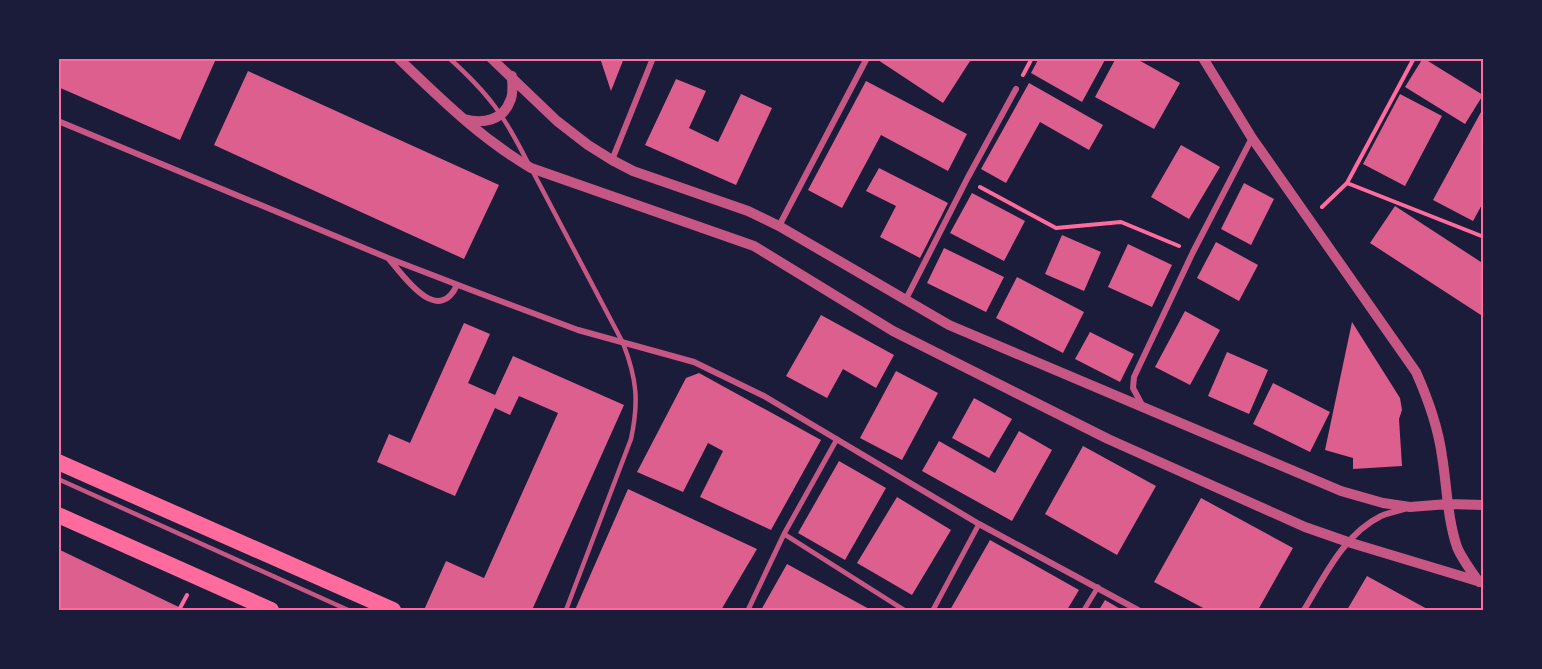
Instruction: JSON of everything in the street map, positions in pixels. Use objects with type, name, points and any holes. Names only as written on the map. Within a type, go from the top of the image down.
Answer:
[{"type":"highway","points":[[58,462],[393,610]]},
{"type":"highway","points":[[58,515],[271,610]]},
{"type":"street","points":[[398,58],[461,118],[500,150],[531,168],[754,246],[893,331],[1108,439],[1305,527],[1481,582]]},
{"type":"street","points":[[491,58],[557,121],[612,160],[633,171],[748,211],[779,226],[949,325],[1341,491],[1383,503],[1410,507],[1448,504],[1484,505]]},
{"type":"street","points":[[612,160],[653,58]]},
{"type":"street","points":[[779,226],[867,58]]},
{"type":"street","points":[[1203,58],[1252,138],[1416,372],[1430,402],[1437,428],[1452,529],[1458,548],[1481,582]]},
{"type":"street","points":[[461,118],[481,123],[502,114],[510,102],[512,76]]},
{"type":"street","points":[[905,301],[1016,89]]},
{"type":"street","points":[[58,121],[457,285],[578,330],[694,362],[764,396],[979,524],[1138,610]]},
{"type":"street","points":[[1146,408],[1136,396],[1133,388],[1134,377],[1193,252],[1252,138]]},
{"type":"street","points":[[388,258],[428,299],[439,301],[448,297],[457,285]]},
{"type":"street","points":[[748,610],[784,534],[837,439]]},
{"type":"street","points":[[1304,610],[1348,542],[1364,527],[1381,517],[1410,507]]},
{"type":"street","points":[[933,610],[979,524]]},
{"type":"street","points":[[784,534],[903,610]]},
{"type":"street","points":[[1084,610],[1098,587]]},
{"type":"lane","points":[[449,58],[485,92],[502,114],[622,344],[635,380],[636,419],[631,440],[566,610]]},
{"type":"lane","points":[[58,479],[348,610]]},
{"type":"path","points":[[1308,220],[1347,183],[1414,58]]},
{"type":"path","points":[[967,179],[1056,228],[1121,222],[1193,252]]},
{"type":"path","points":[[1347,183],[1484,237]]},
{"type":"building","points":[[58,58],[210,58],[215,61],[180,140],[58,87]]},
{"type":"building","points":[[600,58],[624,58],[611,91]]},
{"type":"building","points":[[879,58],[972,58],[943,103],[878,60]]},
{"type":"building","points":[[1039,58],[1106,58],[1082,102],[1031,73]]},
{"type":"building","points":[[1116,58],[1135,58],[1180,83],[1154,129],[1095,97]]},
{"type":"building","points":[[1423,58],[1483,95],[1465,124],[1405,87]]},
{"type":"building","points":[[248,71],[499,185],[464,259],[214,145]]},
{"type":"building","points":[[676,79],[706,91],[689,128],[718,142],[741,94],[772,108],[736,185],[645,145]]},
{"type":"building","points":[[866,81],[967,134],[948,171],[881,135],[842,208],[808,190]]},
{"type":"building","points":[[1029,83],[1103,125],[1089,150],[1040,122],[1006,183],[981,169]]},
{"type":"building","points":[[1400,94],[1442,116],[1405,186],[1363,164]]},
{"type":"building","points":[[1481,112],[1484,114],[1484,201],[1473,221],[1433,200]]},
{"type":"building","points":[[1181,145],[1220,167],[1189,219],[1151,197]]},
{"type":"building","points":[[879,168],[948,203],[920,258],[880,237],[896,206],[866,191]]},
{"type":"building","points":[[1244,183],[1274,199],[1251,245],[1221,229]]},
{"type":"building","points":[[972,193],[1025,221],[1004,261],[950,233]]},
{"type":"building","points":[[1395,206],[1484,264],[1484,317],[1370,243]]},
{"type":"building","points":[[1062,235],[1101,252],[1084,291],[1045,274]]},
{"type":"building","points":[[1216,242],[1258,265],[1239,301],[1197,278]]},
{"type":"building","points":[[1128,244],[1172,265],[1152,307],[1108,287]]},
{"type":"building","points":[[944,248],[1004,277],[986,312],[927,283]]},
{"type":"building","points":[[1017,277],[1084,312],[1063,353],[996,318]]},
{"type":"building","points":[[1185,311],[1220,330],[1190,385],[1155,367]]},
{"type":"building","points":[[821,315],[894,355],[876,388],[843,369],[827,398],[786,376]]},
{"type":"building","points":[[1352,322],[1400,398],[1402,466],[1353,469],[1353,458],[1325,450]]},
{"type":"building","points":[[464,323],[490,334],[468,383],[495,395],[513,356],[624,405],[532,610],[424,610],[446,561],[484,578],[558,413],[519,396],[510,415],[495,408],[455,496],[377,462],[389,434],[410,443]]},
{"type":"building","points":[[1090,332],[1134,354],[1120,382],[1075,359]]},
{"type":"building","points":[[1227,352],[1268,370],[1249,414],[1208,396]]},
{"type":"building","points":[[896,371],[938,393],[902,460],[860,438]]},
{"type":"building","points":[[699,373],[821,440],[771,530],[700,497],[723,451],[708,443],[683,492],[637,472],[686,378]]},
{"type":"building","points":[[1273,383],[1330,412],[1310,452],[1253,424]]},
{"type":"building","points":[[974,398],[1012,419],[989,458],[952,438]]},
{"type":"building","points":[[1019,431],[1052,450],[1012,521],[922,471],[939,441],[995,473]]},
{"type":"building","points":[[1083,446],[1156,486],[1117,555],[1045,514]]},
{"type":"building","points":[[839,461],[886,488],[845,560],[798,533]]},
{"type":"building","points":[[628,489],[757,549],[721,610],[575,610]]},
{"type":"building","points":[[897,497],[951,530],[912,595],[857,563]]},
{"type":"building","points":[[1201,498],[1293,548],[1258,610],[1207,610],[1154,582]]},
{"type":"building","points":[[990,540],[1079,590],[1067,610],[950,610]]},
{"type":"building","points":[[58,549],[185,610],[58,610]]},
{"type":"building","points":[[787,564],[871,610],[761,610]]},
{"type":"building","points":[[1367,576],[1429,610],[1347,610]]},
{"type":"building","points":[[1105,600],[1122,610],[1099,610]]}]
